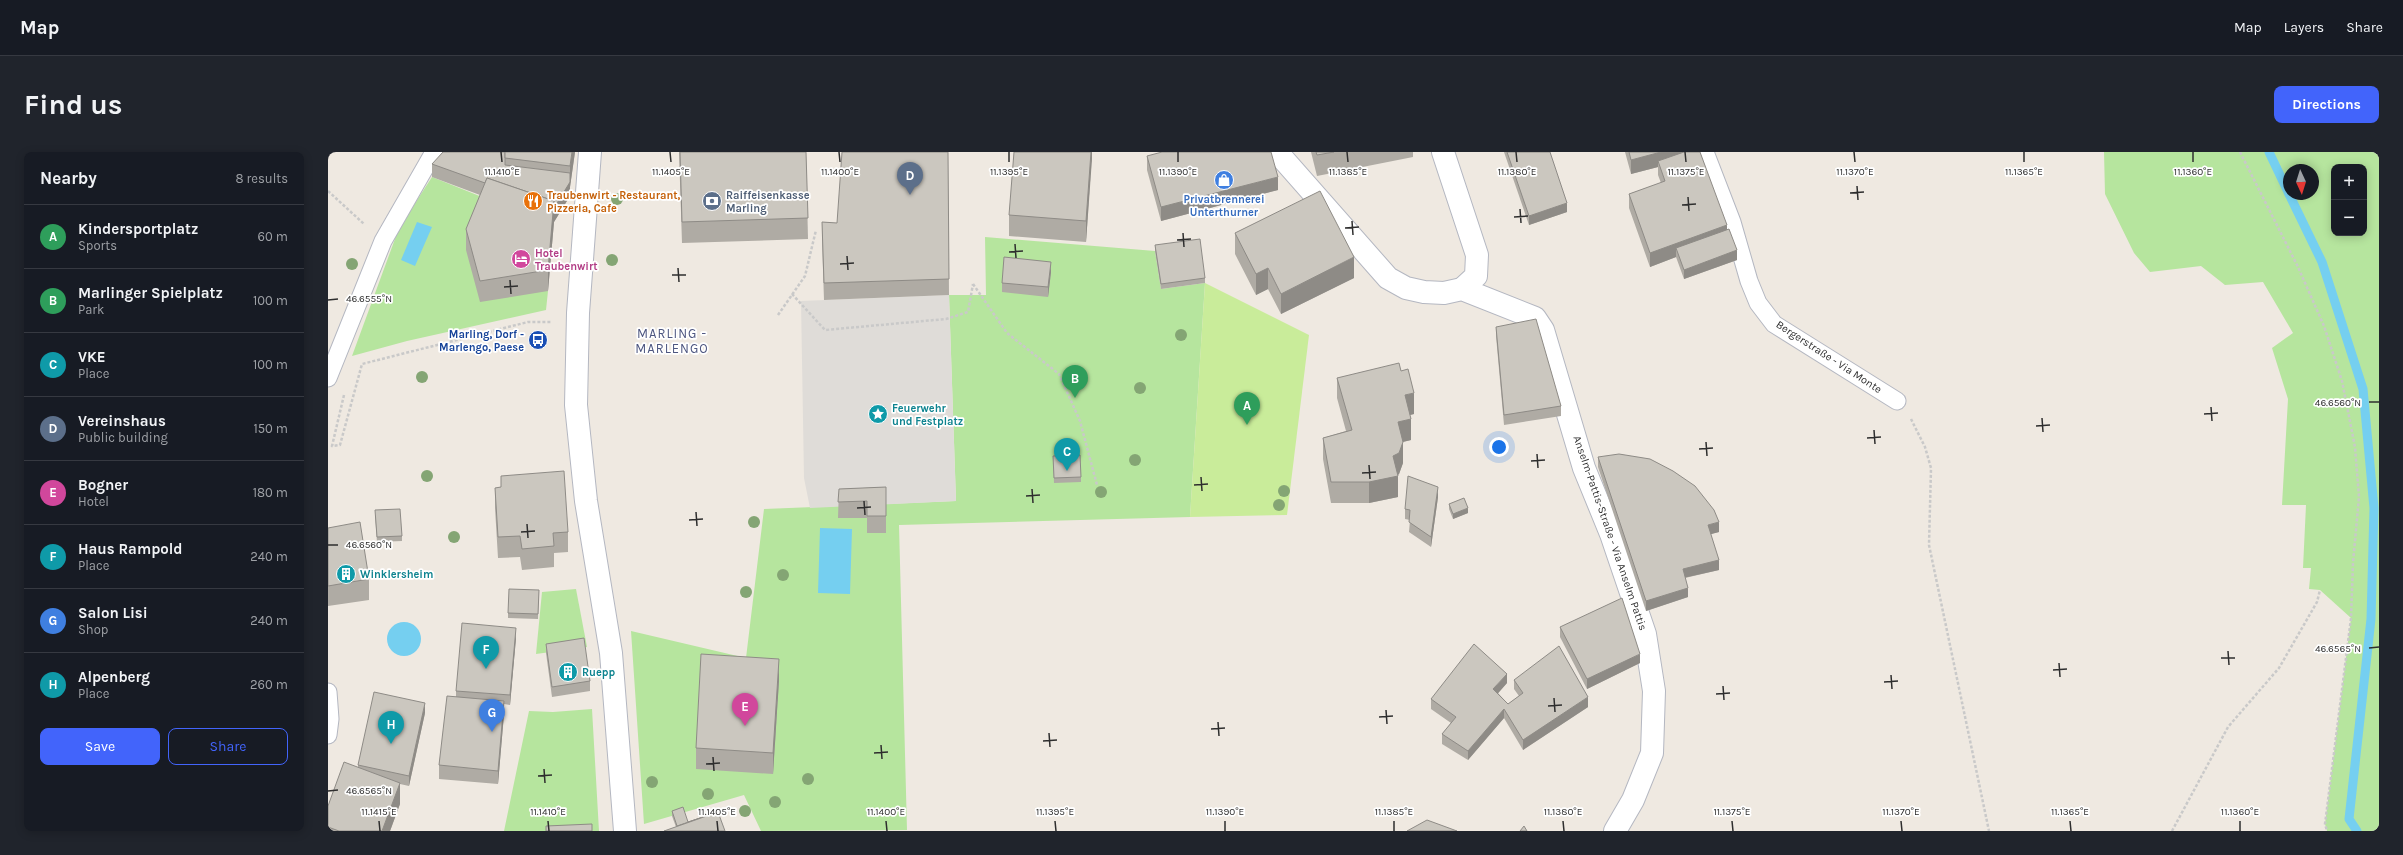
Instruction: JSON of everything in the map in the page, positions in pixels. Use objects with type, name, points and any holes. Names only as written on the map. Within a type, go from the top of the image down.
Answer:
[{"type":"street","points":[[590,152],[577,322],[576,405],[586,501],[611,653],[625,831]]},
{"type":"street","points":[[1276,152],[1388,278],[1406,288],[1424,292],[1444,293],[1462,288],[1476,276],[1477,255],[1444,152]]},
{"type":"street","name":"Anselm-Pattis-Straße - Via Anselm Pattis","points":[[1462,288],[1535,318],[1543,330],[1584,468],[1611,534],[1645,634],[1654,691],[1652,753],[1633,800],[1615,831]]},
{"type":"lane","points":[[328,378],[382,241],[434,152]]},
{"type":"lane","name":"Bergerstraße - Via Monte","points":[[1705,152],[1732,222],[1749,281],[1758,303],[1774,324],[1897,401]]},
{"type":"lane","points":[[328,692],[330,719],[328,735]]},
{"type":"path","points":[[2240,152],[2298,267],[2324,326],[2342,381],[2355,447],[2359,496],[2353,563],[2351,618],[2325,824],[2327,831]]},
{"type":"path","points":[[328,191],[382,241]]},
{"type":"path","points":[[778,315],[805,276],[816,230]]},
{"type":"path","points":[[792,294],[825,330],[946,319],[968,312],[973,284],[1007,333],[1059,374],[1080,421],[1097,485]]},
{"type":"path","points":[[335,357],[350,373],[332,446],[340,445],[362,364],[528,322],[577,322]]},
{"type":"path","points":[[1897,401],[1911,418],[1925,447],[1931,468],[1930,552],[1989,831]]},
{"type":"path","points":[[2172,831],[2228,727],[2279,668],[2317,602],[2320,590]]},
{"type":"green space","points":[[2104,152],[2379,152],[2379,831],[2327,831],[2325,824],[2351,618],[2320,590],[2309,589],[2311,568],[2303,568],[2306,505],[2282,505],[2288,399],[2272,348],[2293,333],[2263,282],[2225,285],[2201,266],[2150,272],[2134,253],[2105,194]]},
{"type":"green space","points":[[432,177],[487,199],[548,291],[546,310],[407,341],[352,356],[399,228]]},
{"type":"green space","points":[[985,237],[1155,251],[1161,289],[1205,283],[1190,517],[899,525],[907,830],[761,831],[744,795],[644,824],[631,631],[746,658],[764,509],[839,506],[867,518],[886,533],[886,504],[956,501],[949,295],[986,295]]},
{"type":"green space","points":[[1205,283],[1309,335],[1287,515],[1190,517]]},
{"type":"green space","points":[[576,589],[587,647],[536,654],[542,592]]},
{"type":"green space","points":[[592,709],[599,831],[504,831],[529,711],[553,712]]},
{"type":"shaded area","name":"Feuerwehr und Festplatz","points":[[949,295],[956,501],[810,508],[804,478],[801,301]]},
{"type":"water","points":[[417,222],[432,227],[415,266],[401,260]]},
{"type":"water","points":[[820,528],[852,529],[850,594],[818,593]]},
{"type":"water","points":[[401,622],[407,622],[411,623],[418,629],[421,639],[420,646],[414,653],[407,656],[401,656],[397,655],[390,649],[387,642],[387,636],[388,632],[394,625]]},
{"type":"building","points":[[443,152],[505,152],[505,165],[570,173],[570,182],[554,208],[554,201],[487,178],[485,183],[432,164]]},
{"type":"building","points":[[505,152],[572,152],[570,166],[505,158]]},
{"type":"building","points":[[680,152],[806,152],[808,218],[682,222]]},
{"type":"building","points":[[842,152],[948,152],[949,279],[824,283],[822,222],[837,223]]},
{"type":"building","points":[[1014,152],[1091,152],[1086,221],[1009,215]]},
{"type":"building","points":[[1162,152],[1271,152],[1278,177],[1161,207],[1147,156]]},
{"type":"building","points":[[1316,152],[1334,152],[1317,155]]},
{"type":"building","points":[[1507,152],[1550,152],[1567,203],[1529,216]]},
{"type":"building","points":[[1629,152],[1661,152],[1631,160]]},
{"type":"building","points":[[1684,152],[1700,152],[1727,225],[1650,253],[1629,194],[1665,181],[1658,161]]},
{"type":"building","points":[[487,178],[554,201],[548,270],[480,281],[466,229]]},
{"type":"building","points":[[1320,191],[1354,257],[1281,294],[1268,268],[1256,274],[1235,233]]},
{"type":"building","points":[[1729,229],[1737,250],[1684,270],[1676,248]]},
{"type":"building","points":[[1200,239],[1205,278],[1161,284],[1155,245]]},
{"type":"building","points":[[1004,257],[1051,262],[1048,287],[1002,283]]},
{"type":"building","points":[[1536,319],[1561,406],[1504,415],[1496,327]]},
{"type":"building","points":[[1399,363],[1401,371],[1408,369],[1414,393],[1405,395],[1411,419],[1398,422],[1403,442],[1399,453],[1393,456],[1398,476],[1369,482],[1331,482],[1323,438],[1352,430],[1337,378]]},
{"type":"building","points":[[1619,454],[1650,459],[1673,471],[1695,486],[1714,510],[1719,522],[1708,525],[1719,560],[1683,569],[1688,588],[1646,601],[1598,457]]},
{"type":"building","points":[[1080,455],[1081,477],[1054,478],[1053,456]]},
{"type":"building","points":[[564,471],[568,532],[553,533],[554,546],[522,549],[520,536],[498,537],[495,488],[501,487],[501,476]]},
{"type":"building","points":[[1408,476],[1438,487],[1431,537],[1409,522],[1410,510],[1405,509]]},
{"type":"building","points":[[886,487],[886,516],[867,516],[867,501],[838,502],[839,489]]},
{"type":"building","points":[[1464,498],[1468,508],[1453,514],[1449,504]]},
{"type":"building","points":[[400,509],[402,536],[377,537],[375,510]]},
{"type":"building","name":"Winklersheim","points":[[360,522],[369,579],[328,586],[328,528]]},
{"type":"building","points":[[509,589],[539,590],[538,614],[508,613]]},
{"type":"building","points":[[1622,598],[1640,654],[1587,679],[1560,627]]},
{"type":"building","points":[[462,623],[516,628],[510,695],[456,691]]},
{"type":"building","name":"Ruepp","points":[[584,638],[590,681],[552,687],[546,644]]},
{"type":"building","points":[[1474,644],[1507,674],[1493,689],[1508,704],[1523,693],[1514,680],[1559,646],[1588,697],[1523,740],[1504,709],[1468,751],[1442,734],[1456,717],[1431,699]]},
{"type":"building","points":[[701,654],[779,659],[773,753],[696,748]]},
{"type":"building","points":[[374,692],[425,703],[409,776],[358,765]]},
{"type":"building","points":[[447,696],[504,701],[498,771],[439,765]]},
{"type":"building","points":[[344,762],[400,783],[382,831],[339,831],[328,827],[328,806]]},
{"type":"building","points":[[683,807],[688,822],[703,817],[677,826],[672,811]]},
{"type":"building","points":[[718,812],[725,831],[664,831]]},
{"type":"building","points":[[1427,820],[1457,831],[1407,831]]},
{"type":"building","points":[[592,824],[592,831],[546,831],[546,826]]},
{"type":"building","points":[[1524,826],[1527,831],[1520,831]]},
{"type":"waterway","points":[[2269,152],[2283,181]]},
{"type":"waterway","points":[[2292,200],[2322,262],[2363,389],[2374,508],[2371,619],[2349,819],[2357,831]]},
{"type":"place","name":"Privatbrennerei Unterthurner","points":[[1224,180]]},
{"type":"place","name":"Vereinshaus","points":[[910,195]]},
{"type":"place","name":"Traubenwirt - Restaurant, Pizzeria, Cafe","points":[[533,201]]},
{"type":"place","name":"Raiffeisenkasse Marling","points":[[712,201]]},
{"type":"place","name":"Hotel Traubenwirt","points":[[521,259]]},
{"type":"place","name":"Marling, Dorf - Marlengo, Paese","points":[[538,340]]},
{"type":"place","name":"Marlinger Spielplatz","points":[[1075,398]]},
{"type":"place","name":"Feuerwehr und Festplatz","points":[[878,414]]},
{"type":"place","name":"Kindersportplatz","points":[[1247,425]]},
{"type":"place","name":"VKE","points":[[1067,471]]},
{"type":"place","name":"Winklersheim","points":[[346,574]]},
{"type":"place","name":"Haus Rampold","points":[[486,669]]},
{"type":"place","name":"Ruepp","points":[[568,672]]},
{"type":"place","name":"Bogner","points":[[745,726]]},
{"type":"place","name":"Salon Lisi","points":[[492,732]]},
{"type":"place","name":"Alpenberg","points":[[391,744]]},
{"type":"district","name":"MARLING - MARLENGO","points":[[672,340]]}]
